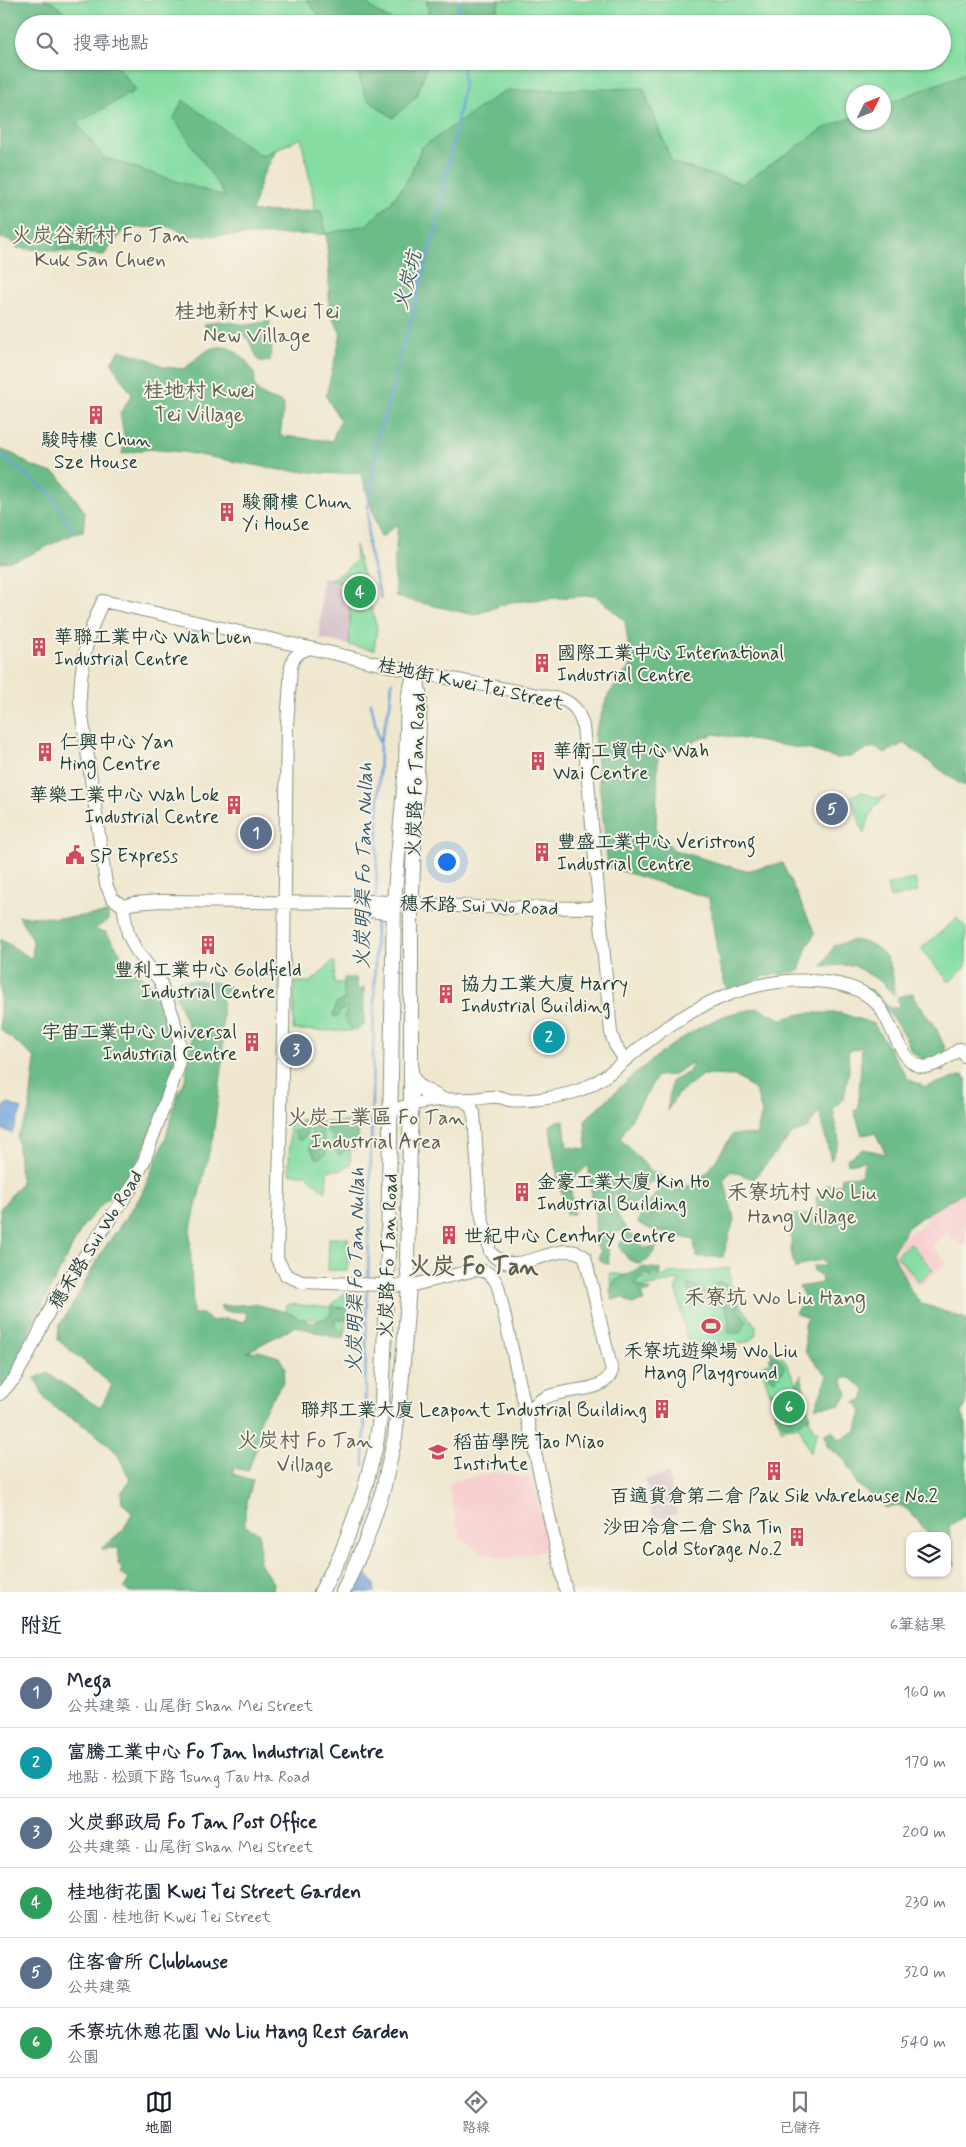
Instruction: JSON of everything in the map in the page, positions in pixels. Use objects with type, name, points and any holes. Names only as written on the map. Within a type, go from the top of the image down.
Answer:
[{"type":"main road","name":"火炭路 Fo Tan Road","points":[[343,1592],[372,1525],[395,1437],[409,1286],[412,904],[420,697],[415,672]]},
{"type":"main road","name":"火炭路 Fo Tan Road","points":[[322,1592],[341,1554],[356,1515],[377,1439],[382,1404],[387,1285],[390,1112],[388,908],[406,766],[408,698],[415,672]]},
{"type":"main road","points":[[411,1076],[419,1087],[441,1099]]},
{"type":"street","name":"桂地街 Kwei Tei Street","points":[[123,906],[112,898],[106,884],[80,702],[80,678],[92,623],[103,601],[415,672],[564,700],[572,704],[579,713],[583,726],[611,1033],[615,1045],[625,1060]]},
{"type":"street","points":[[307,648],[294,658],[291,668],[287,725],[283,902],[283,1033],[277,1259],[282,1270],[297,1281],[409,1286],[475,1270],[488,1272],[496,1281],[566,1592]]},
{"type":"street","name":"穗禾路 Sui Wo Road","points":[[0,1394],[14,1379],[27,1357],[55,1299],[132,1186],[144,1162],[178,1068],[180,1045],[173,1016],[160,981],[136,950],[128,934],[123,906],[160,901],[362,904],[388,908],[412,904],[478,907],[600,908]]},
{"type":"street","points":[[474,1113],[479,1108],[508,1100],[566,1094],[580,1090],[594,1084],[670,1024],[695,1009],[758,985],[797,980],[841,985],[857,990],[871,998],[884,1014],[907,1058],[916,1066],[933,1065],[963,1053]]},
{"type":"street","points":[[390,1112],[411,1104],[441,1099],[498,1097],[508,1100]]},
{"type":"street","points":[[461,1099],[470,1105],[474,1113],[478,1188],[487,1245],[490,1252],[501,1262],[509,1264],[567,1251],[580,1252],[585,1257],[612,1371],[608,1379],[598,1385],[543,1397],[533,1406],[527,1418]]},
{"type":"street","points":[[475,1270],[483,1263],[487,1245]]},
{"type":"street","points":[[498,1286],[502,1273],[517,1263]]},
{"type":"street","points":[[519,1382],[531,1392],[543,1397]]},
{"type":"shaded area","points":[[322,578],[351,582],[349,645],[320,638]]},
{"type":"shaded area","points":[[966,1186],[966,1247],[947,1232],[932,1246],[947,1263],[921,1286],[903,1275],[894,1257],[900,1240],[927,1222],[928,1206]]},
{"type":"shaded area","points":[[495,1472],[532,1478],[548,1550],[513,1558],[495,1557],[479,1551],[460,1537],[448,1483]]},
{"type":"shaded area","points":[[668,1474],[677,1514],[659,1518],[652,1514],[645,1479]]},
{"type":"green space","points":[[0,0],[49,0],[68,15],[15,15],[15,70],[120,70],[136,90],[77,123],[104,158],[226,197],[174,118],[183,100],[261,156],[277,149],[261,179],[252,212],[321,211],[326,234],[188,236],[172,227],[125,228],[104,255],[17,248],[11,240],[0,238]]},
{"type":"green space","points":[[49,0],[307,0],[318,15],[68,15]]},
{"type":"green space","points":[[307,0],[363,0],[380,15],[318,15]]},
{"type":"green space","points":[[363,0],[427,0],[428,15],[382,15]]},
{"type":"green space","points":[[427,0],[500,0],[495,15],[428,15]]},
{"type":"green space","points":[[500,0],[966,0],[966,73],[891,102],[891,85],[846,85],[846,120],[823,129],[743,184],[672,163],[643,88],[421,148],[410,176],[391,203],[366,225],[326,234],[321,211],[314,211],[313,195],[301,138],[261,156],[183,101],[175,118],[227,198],[104,158],[77,123],[136,90],[120,70],[357,70],[367,99],[416,97],[426,70],[951,70],[951,15],[495,15]]},
{"type":"green space","points":[[357,70],[426,70],[416,97],[393,118],[367,99]]},
{"type":"green space","points":[[966,73],[966,786],[960,784],[904,743],[886,753],[873,747],[850,757],[836,758],[811,750],[714,734],[658,755],[656,830],[674,850],[745,871],[782,863],[815,933],[807,947],[799,971],[765,976],[727,991],[719,964],[709,898],[608,867],[594,735],[608,695],[631,665],[625,621],[595,595],[510,602],[474,615],[396,597],[394,569],[398,523],[381,538],[361,474],[356,472],[338,474],[281,470],[183,452],[148,449],[122,454],[125,441],[120,413],[132,395],[111,362],[120,350],[149,359],[164,367],[184,369],[202,354],[213,348],[227,348],[234,351],[250,367],[255,376],[255,387],[258,391],[284,404],[280,436],[332,441],[340,420],[326,396],[341,334],[329,310],[329,268],[326,234],[366,225],[391,203],[410,176],[421,148],[504,91],[643,88],[672,163],[742,184],[823,129],[846,120],[846,130],[891,130],[891,102]]},
{"type":"green space","points":[[217,321],[248,325],[270,321],[269,339],[272,347],[270,361],[259,361],[242,332],[214,336],[204,325]]},
{"type":"green space","points":[[0,449],[15,455],[30,465],[58,475],[85,512],[83,531],[23,558],[0,563]]},
{"type":"green space","points":[[355,545],[377,628],[374,650],[349,645],[351,582],[329,580],[345,571],[356,560]]},
{"type":"green space","points":[[861,792],[877,798],[886,796],[872,813],[864,834],[851,796]]},
{"type":"green space","points":[[915,879],[918,892],[890,898],[887,885]]},
{"type":"green space","points":[[108,913],[108,920],[94,930],[106,932],[128,964],[156,989],[173,1033],[175,1061],[159,1116],[126,1186],[104,1202],[83,1226],[31,1326],[15,1376],[0,1388],[0,1209],[21,1183],[17,1137],[29,1113],[35,1058],[0,1029],[0,939],[32,959],[33,941],[19,916],[67,918]]},
{"type":"green space","points":[[957,918],[966,927],[966,967],[949,982],[921,949]]},
{"type":"green space","points":[[854,940],[872,945],[885,956],[891,968],[894,995],[880,981],[853,965],[822,966],[835,945]]},
{"type":"green space","points":[[333,961],[335,963],[334,983],[352,983],[355,1026],[351,1031],[293,1030],[296,982],[311,982]]},
{"type":"green space","points":[[344,978],[356,978],[358,991],[364,987],[364,1024],[356,1031],[349,1026],[344,1017],[349,1006],[340,1011],[337,1017],[333,1016],[336,1004],[345,999],[343,990]]},
{"type":"green space","points":[[179,980],[213,982],[229,986],[222,998],[223,1060],[213,1136],[190,1232],[193,1314],[202,1314],[213,1321],[225,1319],[245,1322],[247,1312],[223,1311],[220,1306],[254,1304],[286,1312],[313,1323],[330,1316],[332,1306],[348,1309],[349,1319],[335,1320],[335,1327],[344,1332],[345,1338],[332,1337],[296,1326],[247,1352],[259,1351],[279,1357],[285,1368],[283,1382],[260,1418],[258,1444],[248,1471],[233,1468],[233,1474],[253,1480],[245,1510],[245,1526],[259,1533],[260,1564],[273,1583],[272,1592],[128,1592],[124,1588],[129,1579],[120,1573],[122,1569],[118,1564],[119,1548],[101,1549],[123,1530],[132,1513],[122,1502],[121,1493],[130,1480],[117,1453],[91,1430],[55,1408],[46,1400],[35,1378],[47,1373],[100,1408],[112,1385],[58,1340],[59,1326],[101,1253],[140,1197],[166,1138],[176,1098],[186,1078],[192,1035],[174,992]]},
{"type":"green space","points":[[859,987],[872,990],[890,1008],[899,1007],[897,997],[913,993],[936,1028],[946,1050],[943,1072],[911,1052],[907,1040],[890,1014]]},
{"type":"green space","points":[[758,1008],[781,1019],[806,1013],[840,1013],[874,1024],[908,1079],[925,1087],[963,1075],[966,1078],[966,1191],[923,1216],[907,1228],[892,1253],[912,1293],[923,1304],[966,1319],[966,1405],[961,1413],[966,1424],[966,1515],[949,1526],[950,1532],[928,1532],[911,1513],[902,1506],[897,1505],[886,1508],[857,1484],[845,1460],[827,1446],[825,1434],[832,1431],[840,1440],[857,1430],[862,1411],[855,1402],[864,1400],[865,1390],[851,1378],[842,1377],[847,1395],[840,1405],[815,1407],[828,1376],[806,1353],[804,1325],[808,1318],[795,1313],[805,1298],[799,1287],[822,1283],[821,1276],[814,1271],[813,1266],[826,1266],[823,1260],[809,1262],[795,1269],[791,1250],[792,1215],[818,1214],[816,1197],[827,1185],[841,1185],[842,1177],[861,1176],[865,1161],[848,1164],[847,1159],[863,1149],[886,1154],[875,1133],[862,1135],[854,1110],[858,1111],[862,1047],[848,1051],[849,1070],[844,1098],[833,1109],[839,1142],[831,1160],[819,1111],[807,1129],[792,1134],[753,1179],[732,1171],[724,1179],[734,1219],[723,1257],[696,1257],[694,1240],[652,1230],[638,1223],[643,1209],[663,1185],[689,1186],[708,1172],[733,1134],[756,1135],[762,1113],[756,1091],[735,1076],[702,1075],[677,1095],[667,1111],[672,1081],[689,1072],[693,1062],[673,1075],[657,1076],[620,1138],[650,1170],[664,1177],[647,1184],[645,1198],[631,1206],[613,1194],[616,1210],[623,1224],[645,1248],[657,1247],[648,1260],[640,1264],[629,1260],[618,1246],[625,1237],[619,1231],[607,1237],[609,1264],[598,1258],[601,1251],[596,1245],[595,1219],[588,1165],[570,1182],[574,1214],[566,1215],[554,1158],[550,1126],[557,1121],[564,1121],[567,1147],[587,1149],[585,1120],[616,1091],[667,1049],[704,1025],[728,1015]]},
{"type":"green space","points":[[301,1119],[320,1126],[324,1139],[323,1147],[327,1153],[317,1159],[310,1148],[312,1132],[307,1128],[307,1134],[302,1140],[297,1139],[294,1131],[300,1130]]},
{"type":"green space","points":[[290,1121],[351,1122],[350,1164],[342,1170],[330,1170],[327,1173],[326,1191],[324,1192],[306,1174],[291,1174],[289,1172]]},
{"type":"green space","points":[[327,1125],[355,1127],[359,1131],[356,1148],[347,1148],[340,1156],[332,1147],[334,1139],[326,1131]]},
{"type":"green space","points":[[329,1238],[348,1238],[348,1270],[328,1270]]},
{"type":"green space","points":[[910,1243],[933,1270],[919,1282],[896,1255]]},
{"type":"green space","points":[[642,1267],[660,1269],[660,1276],[643,1275],[635,1284],[644,1289],[651,1289],[649,1292],[641,1293],[644,1301],[631,1304],[623,1297],[612,1300],[610,1290],[615,1281]]},
{"type":"green space","name":"禾寮坑遊樂場 Wo Liu Hang Playground","points":[[729,1268],[731,1286],[740,1305],[756,1326],[756,1334],[750,1341],[690,1353],[676,1288],[679,1280],[613,1293],[609,1273],[661,1278],[669,1273]]},
{"type":"green space","points":[[718,1281],[730,1288],[739,1299],[737,1309],[747,1320],[740,1333],[728,1333],[729,1321],[726,1308],[715,1300],[693,1305],[688,1285],[699,1287],[706,1294]]},
{"type":"green space","points":[[349,1289],[345,1335],[327,1320],[285,1317],[287,1304],[329,1307]]},
{"type":"green space","points":[[768,1347],[784,1365],[783,1370],[775,1380],[767,1375],[768,1367],[776,1362],[769,1360],[772,1355],[765,1348]]},
{"type":"green space","points":[[774,1356],[783,1357],[806,1401],[802,1403],[813,1429],[818,1430],[810,1453],[799,1426],[781,1429],[761,1366],[769,1363]]},
{"type":"green space","points":[[801,1375],[810,1418],[792,1425],[783,1425],[775,1415],[770,1392],[779,1391],[787,1383],[794,1390]]},
{"type":"green space","points":[[951,1539],[955,1566],[951,1564]]},
{"type":"water","points":[[7,1103],[22,1109],[12,1133],[1,1129],[3,1123],[0,1114]]},
{"type":"water","points":[[362,1568],[374,1584],[375,1592],[354,1592]]},
{"type":"waterway","name":"火炭坑","points":[[458,0],[459,15]]},
{"type":"waterway","name":"火炭坑","points":[[381,598],[368,547],[368,505],[379,435],[436,228],[464,85],[463,70]]},
{"type":"waterway","points":[[0,454],[50,493],[73,529]]},
{"type":"waterway","name":"火炭明渠 Fo Tan Nullah","points":[[376,898],[380,743],[390,705],[392,682]]},
{"type":"waterway","points":[[371,703],[379,741]]},
{"type":"waterway","name":"火炭明渠 Fo Tan Nullah","points":[[368,1281],[376,916]]},
{"type":"waterway","name":"火炭明渠 Fo Tan Nullah","points":[[364,1466],[367,1289]]},
{"type":"waterway","name":"火炭明渠 Fo Tan Nullah","points":[[363,1511],[363,1531]]},
{"type":"place","name":"駿時樓 Chun Sze House","points":[[96,415]]},
{"type":"place","name":"駿爾樓 Chun Yi House","points":[[227,512]]},
{"type":"place","name":"桂地街花園 Kwei Tei Street Garden","points":[[360,592]]},
{"type":"place","name":"華聯工業中心 Wah Luen Industrial Centre","points":[[39,647]]},
{"type":"place","name":"國際工業中心 International Industrial Centre","points":[[542,663]]},
{"type":"place","name":"仁興中心 Yan Hing Centre","points":[[45,752]]},
{"type":"place","name":"華衛工貿中心 Wah Wai Centre","points":[[538,761]]},
{"type":"place","name":"華樂工業中心 Wah Lok Industrial Centre","points":[[234,805]]},
{"type":"place","name":"住客會所 Clubhouse","points":[[832,809]]},
{"type":"place","name":"Mega","points":[[256,833]]},
{"type":"place","name":"豐盛工業中心 Veristrong Industrial Centre","points":[[542,852]]},
{"type":"place","name":"SP Express","points":[[75,855]]},
{"type":"place","name":"豐利工業中心 Goldfield Industrial Centre","points":[[208,945]]},
{"type":"place","name":"協力工業大廈 Harry Industrial Building","points":[[446,994]]},
{"type":"place","name":"富騰工業中心 Fo Tan Industrial Centre","points":[[549,1037]]},
{"type":"place","name":"宇宙工業中心 Universal Industrial Centre","points":[[252,1042]]},
{"type":"place","name":"火炭郵政局 Fo Tan Post Office","points":[[296,1050]]},
{"type":"place","name":"金豪工業大廈 Kin Ho Industrial Building","points":[[522,1192]]},
{"type":"place","name":"世紀中心 Century Centre","points":[[449,1235]]},
{"type":"place","name":"禾寮坑遊樂場 Wo Liu Hang Playground","points":[[711,1326]]},
{"type":"place","name":"禾寮坑休憩花園 Wo Liu Hang Rest Garden","points":[[789,1407]]},
{"type":"place","name":"聯邦工業大廈 Leapont Industrial Building","points":[[662,1409]]},
{"type":"place","name":"稻苗學院 Tao Miao Institute","points":[[438,1452]]},
{"type":"place","name":"百適貨倉第二倉 Pak Sik Warehouse No.2","points":[[774,1471]]},
{"type":"place","name":"沙田冷倉二倉 Sha Tin Cold Storage No.2","points":[[797,1537]]},
{"type":"district","name":"火炭谷新村 Fo Tan Kuk San Chuen","points":[[100,247]]},
{"type":"district","name":"桂地新村 Kwei Tei New Village","points":[[257,323]]},
{"type":"district","name":"桂地村 Kwei Tei Village","points":[[199,402]]},
{"type":"district","name":"火炭工業區 Fo Tan Industrial Area","points":[[376,1129]]},
{"type":"district","name":"禾寮坑村 Wo Liu Hang Village","points":[[802,1204]]},
{"type":"district","name":"火炭 Fo Tan","points":[[473,1266]]},
{"type":"district","name":"禾寮坑 Wo Liu Hang","points":[[775,1297]]},
{"type":"district","name":"火炭村 Fo Tan Village","points":[[305,1452]]}]
